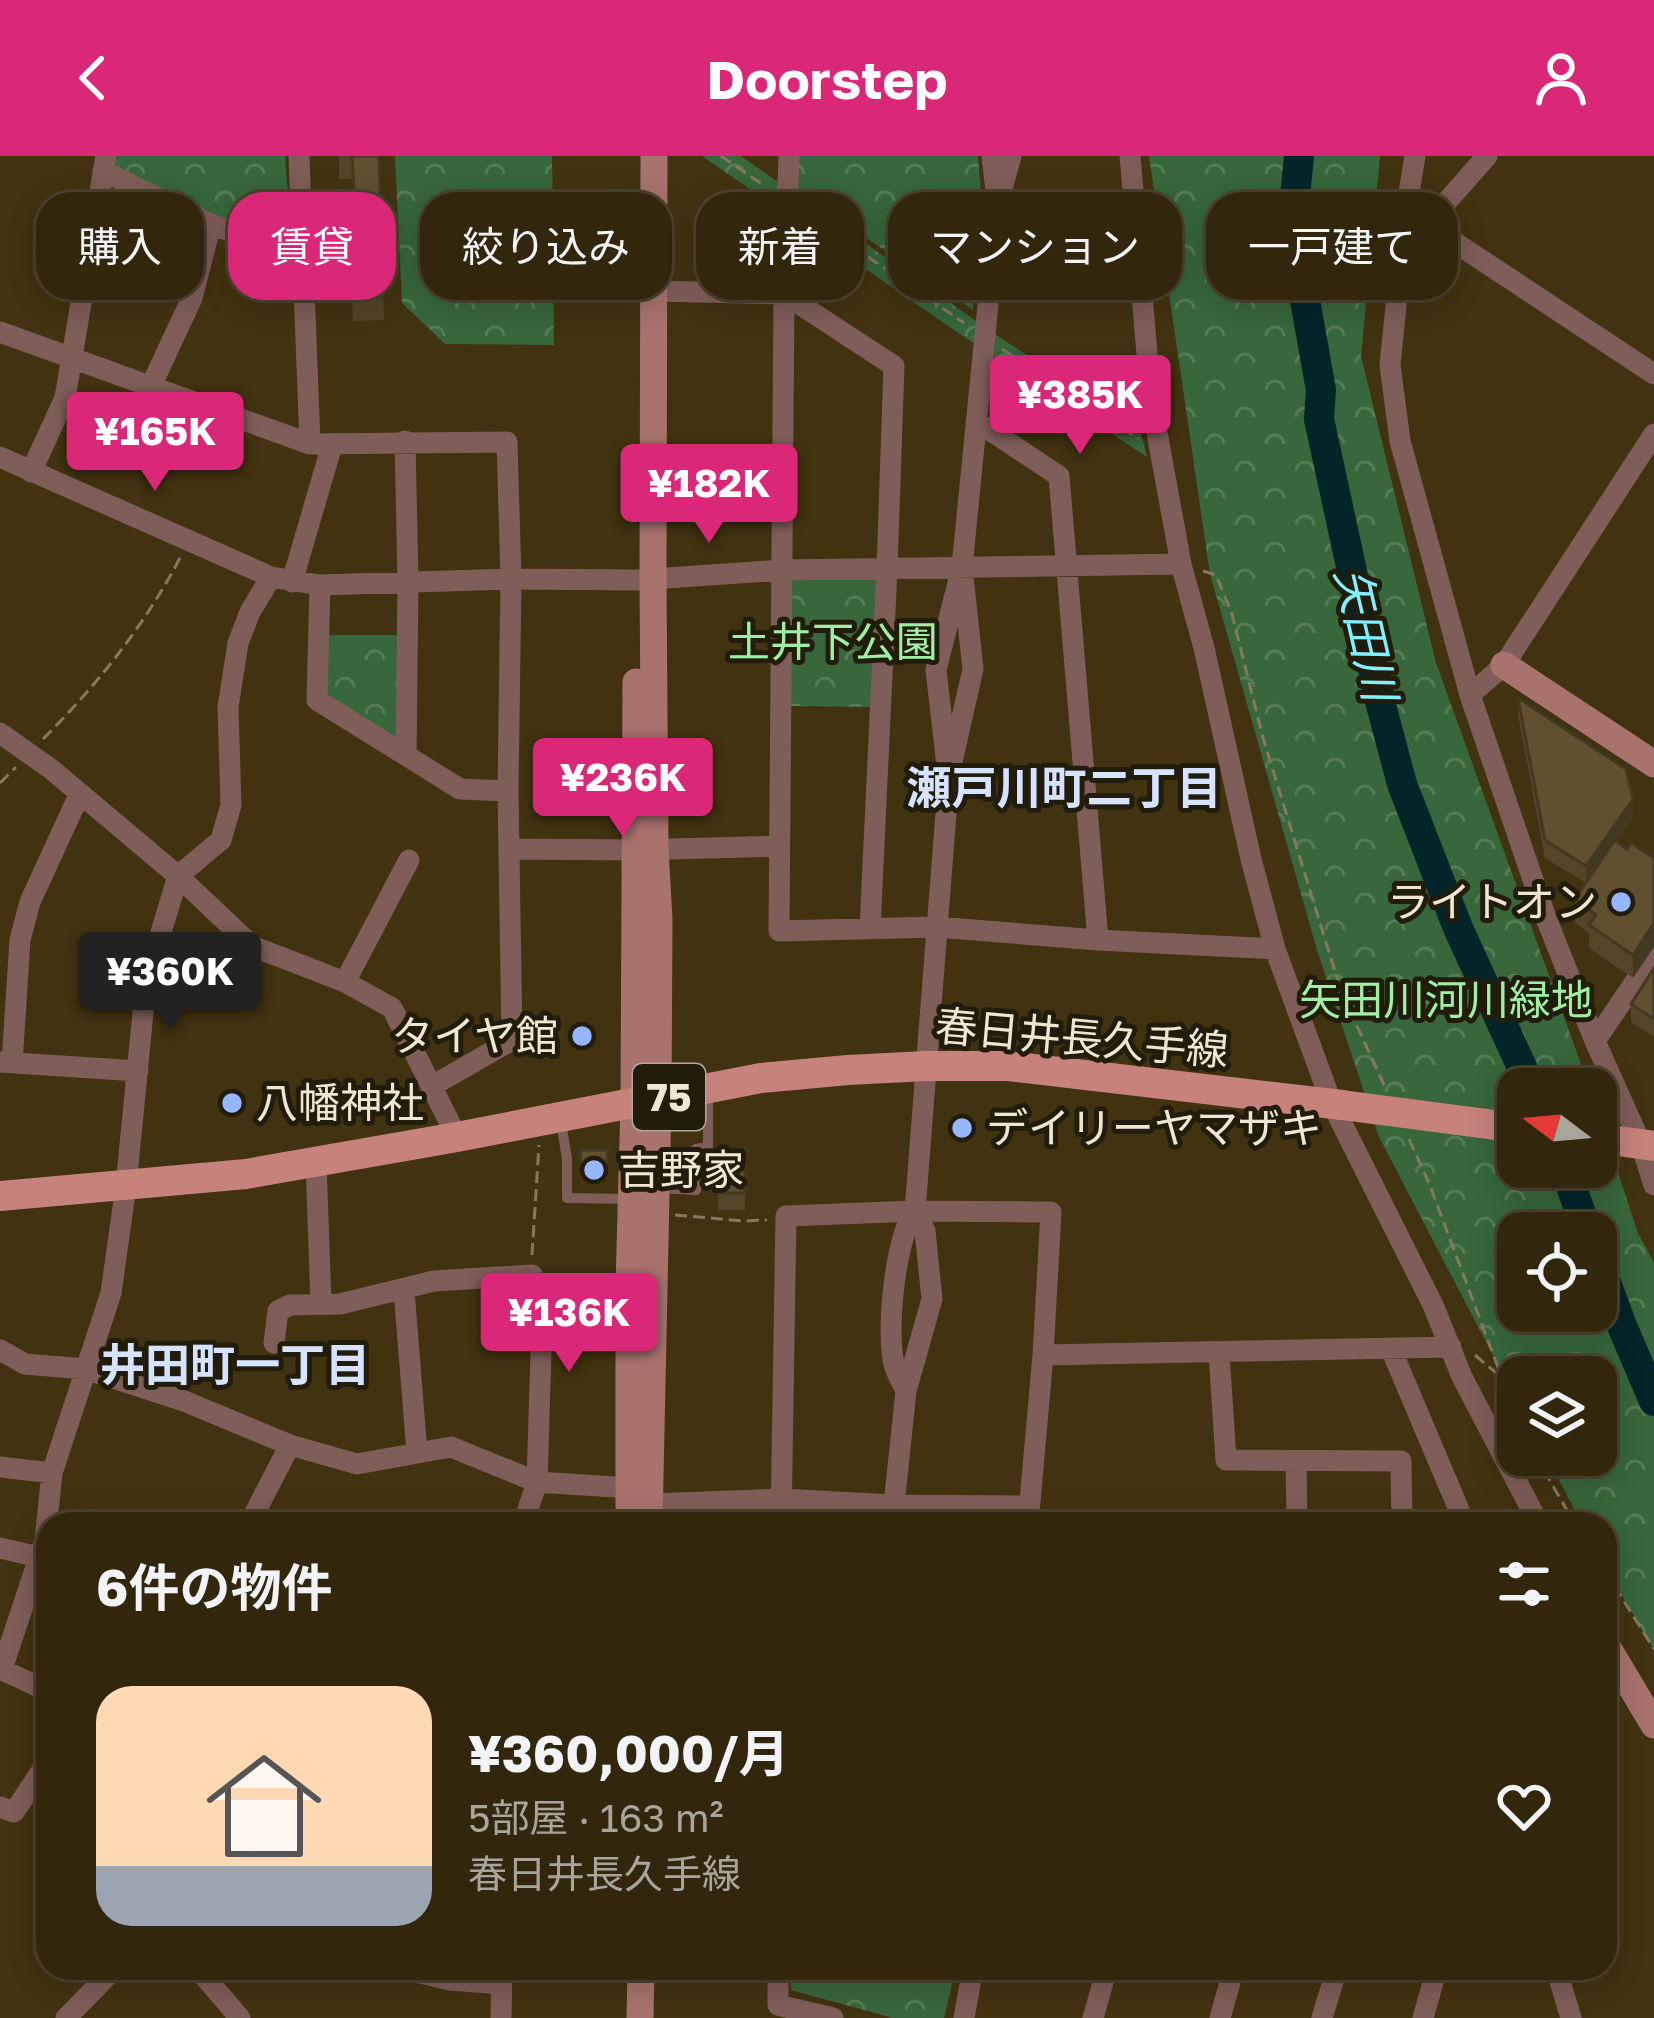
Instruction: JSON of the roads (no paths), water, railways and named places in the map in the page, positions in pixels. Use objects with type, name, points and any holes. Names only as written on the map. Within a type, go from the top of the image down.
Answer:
[{"type":"main road","points":[[636,156],[645,579],[648,1201],[628,1285],[639,1510]]},
{"type":"main road","points":[[654,156],[654,192]]},
{"type":"main road","points":[[645,579],[654,300]]},
{"type":"main road","points":[[1504,664],[1654,764]]},
{"type":"main road","name":"春日井長久手線","points":[[0,1196],[247,1174],[761,1078],[926,1066],[1008,1066],[1497,1125]]},
{"type":"main road","points":[[1617,1663],[1654,1725]]},
{"type":"main road","points":[[622,2018],[623,1980]]},
{"type":"main road","points":[[640,2018],[641,1980]]},
{"type":"street","points":[[299,156],[300,192]]},
{"type":"street","points":[[788,192],[790,156]]},
{"type":"street","points":[[992,156],[996,192]]},
{"type":"street","points":[[1001,192],[1011,156]]},
{"type":"street","points":[[1130,156],[1151,400],[1181,564],[1275,949],[1337,1104],[1433,1305],[1462,1377],[1533,1512]]},
{"type":"street","points":[[1409,192],[1415,156]]},
{"type":"street","points":[[1455,192],[1487,156]]},
{"type":"street","points":[[32,472],[65,398],[105,163],[228,231]]},
{"type":"street","points":[[151,386],[192,298],[211,224]]},
{"type":"street","points":[[1458,244],[1654,374]]},
{"type":"street","points":[[48,1512],[52,1472],[111,1294],[146,982],[178,876],[221,840],[231,805],[228,707],[238,643],[250,611],[282,580],[321,444],[307,300]]},
{"type":"street","points":[[784,300],[779,931],[936,927],[1275,949]]},
{"type":"street","points":[[792,300],[894,366],[870,929]]},
{"type":"street","points":[[949,776],[935,670],[962,567],[988,300]]},
{"type":"street","points":[[1397,300],[1390,365],[1400,440],[1470,695],[1629,1143],[1654,1185]]},
{"type":"street","points":[[0,332],[321,444],[507,442],[512,1040],[432,1086]]},
{"type":"street","points":[[976,421],[1059,476],[1097,940]]},
{"type":"street","points":[[1470,695],[1504,664],[1654,434]]},
{"type":"street","points":[[406,441],[406,755]]},
{"type":"street","points":[[0,457],[282,580],[320,585],[645,579],[783,570],[1181,564]]},
{"type":"street","points":[[892,1512],[906,1391],[932,1299],[925,1231],[915,1211],[949,776],[973,669],[962,567]]},
{"type":"street","points":[[320,585],[317,700],[460,789],[508,791]]},
{"type":"street","points":[[0,733],[80,793],[252,946],[345,982],[392,1007],[457,1137]]},
{"type":"street","points":[[80,793],[10,939],[6,1063],[138,1071]]},
{"type":"street","points":[[511,849],[779,846]]},
{"type":"street","points":[[345,982],[409,860]]},
{"type":"street","points":[[146,982],[241,984],[250,974],[252,946]]},
{"type":"street","points":[[1595,1041],[1654,954]]},
{"type":"street","points":[[316,1162],[321,1303]]},
{"type":"street","points":[[906,1391],[894,1363],[892,1294],[906,1222],[915,1211]]},
{"type":"street","points":[[782,1512],[786,1216],[915,1211],[1051,1212],[1029,1512]]},
{"type":"street","points":[[274,1343],[278,1311],[290,1305],[340,1304],[434,1281],[532,1275],[542,1318],[537,1482],[527,1512]]},
{"type":"street","points":[[404,1290],[417,1453]]},
{"type":"street","points":[[1043,1355],[1450,1346]]},
{"type":"street","points":[[1391,1349],[1461,1512]]},
{"type":"street","points":[[0,1350],[25,1364],[85,1369],[184,1401],[290,1445],[357,1464],[451,1447],[537,1482],[639,1510],[782,1499],[877,1512]]},
{"type":"street","points":[[1219,1353],[1226,1460],[1402,1461],[1402,1512]]},
{"type":"street","points":[[255,1512],[290,1445]]},
{"type":"street","points":[[1296,1461],[1297,1512]]},
{"type":"street","points":[[0,1467],[52,1472]]},
{"type":"street","points":[[0,1548],[36,1546]]},
{"type":"street","points":[[36,1569],[1,1669],[36,1685]]},
{"type":"street","points":[[0,1807],[14,1812],[36,1779]]},
{"type":"street","points":[[66,2018],[102,1980]]},
{"type":"street","points":[[207,1980],[240,2018]]},
{"type":"street","points":[[501,2018],[502,1980]]},
{"type":"street","points":[[778,1980],[778,2005],[833,2018]]},
{"type":"street","points":[[964,2018],[972,1980]]},
{"type":"street","points":[[1093,2018],[1104,1980]]},
{"type":"street","points":[[1220,2018],[1231,1980]]},
{"type":"street","points":[[1322,2018],[1333,1980]]},
{"type":"street","points":[[1423,2018],[1434,1980]]},
{"type":"street","points":[[1560,1980],[1571,2018]]},
{"type":"lane","points":[[551,1118],[567,1160],[567,1198],[648,1201],[696,1190],[696,1148],[708,1147],[708,1089]]},
{"type":"waterway","name":"矢田川","points":[[1299,156],[1292,227],[1321,390],[1319,419],[1381,705],[1402,784],[1458,928],[1522,1068]]},
{"type":"waterway","name":"矢田川","points":[[1572,1188],[1580,1212]]},
{"type":"waterway","name":"矢田川","points":[[1617,1312],[1654,1401]]},
{"type":"place","name":"ライトオン","points":[[1621,902]]},
{"type":"place","name":"タイヤ館","points":[[582,1036]]},
{"type":"place","name":"八幡神社","points":[[232,1103]]},
{"type":"place","name":"デイリーヤマザキ","points":[[962,1128]]},
{"type":"place","name":"吉野家","points":[[594,1170]]},
{"type":"district","name":"瀬戸川町二丁目","points":[[1064,788]]},
{"type":"district","name":"井田町一丁目","points":[[235,1365]]},
{"type":"park label","name":"土井下公園","points":[[833,642]]},
{"type":"park label","name":"矢田川河川緑地","points":[[1446,1000]]}]
